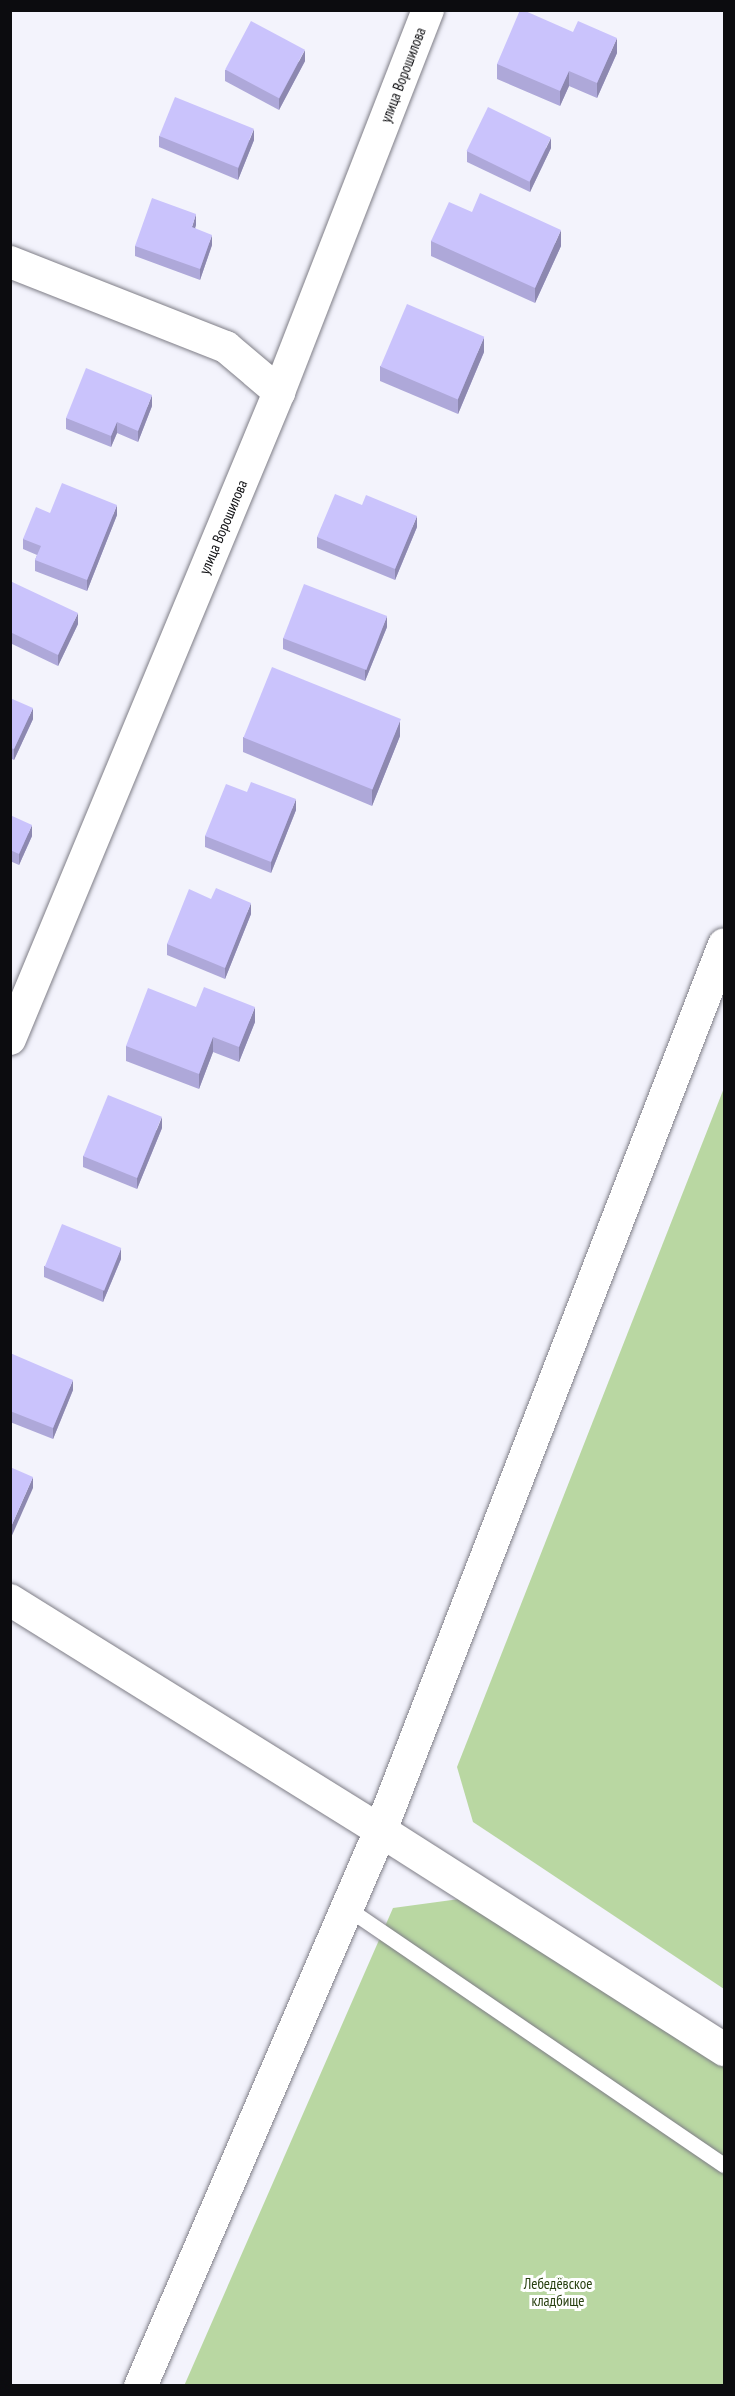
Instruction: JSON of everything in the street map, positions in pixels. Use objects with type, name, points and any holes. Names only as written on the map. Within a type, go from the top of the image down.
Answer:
[{"type":"main road","points":[[140,2385],[380,1830],[724,944]]},
{"type":"main road","points":[[380,1830],[724,2049]]},
{"type":"street","name":"улица Ворошилова","points":[[10,1040],[279,392],[428,10]]},
{"type":"street","points":[[10,262],[226,347],[279,392]]},
{"type":"street","points":[[10,1600],[380,1830]]},
{"type":"lane","points":[[347,1908],[724,2165]]},
{"type":"green space","points":[[724,1088],[724,1989],[473,1822],[457,1767]]},
{"type":"green space","name":"Лебедёвское кладбище","points":[[474,1897],[724,2067],[724,2385],[184,2386],[393,1908]]},
{"type":"building","points":[[520,10],[573,32],[578,21],[617,38],[597,83],[569,71],[560,91],[497,64]]},
{"type":"building","points":[[251,21],[305,50],[279,98],[225,70]]},
{"type":"building","points":[[175,97],[254,129],[238,168],[159,136]]},
{"type":"building","points":[[488,107],[551,138],[529,182],[467,151]]},
{"type":"building","points":[[480,193],[561,230],[535,288],[431,241],[449,202],[472,212]]},
{"type":"building","points":[[152,198],[196,214],[192,227],[212,235],[200,269],[135,246]]},
{"type":"building","points":[[407,304],[484,337],[458,399],[380,367]]},
{"type":"building","points":[[86,368],[152,395],[138,431],[117,422],[111,436],[66,418]]},
{"type":"building","points":[[62,483],[117,505],[87,580],[35,560],[41,546],[23,539],[36,507],[50,513]]},
{"type":"building","points":[[335,494],[362,505],[366,495],[417,516],[395,569],[317,537]]},
{"type":"building","points":[[10,581],[78,613],[58,655],[10,632]]},
{"type":"building","points":[[304,584],[387,616],[366,670],[283,638]]},
{"type":"building","points":[[272,667],[401,719],[372,790],[244,737]]},
{"type":"building","points":[[10,698],[33,708],[14,749],[10,748]]},
{"type":"building","points":[[251,782],[296,799],[271,862],[205,836],[226,784],[247,792]]},
{"type":"building","points":[[10,815],[32,825],[19,854],[10,850]]},
{"type":"building","points":[[216,888],[251,903],[225,968],[167,944],[189,889],[211,899]]},
{"type":"building","points":[[204,987],[255,1007],[239,1047],[213,1037],[199,1074],[126,1046],[148,988],[196,1007]]},
{"type":"building","points":[[108,1095],[162,1117],[137,1178],[83,1156]]},
{"type":"building","points":[[62,1224],[121,1248],[104,1291],[45,1267]]},
{"type":"building","points":[[10,1353],[73,1380],[53,1428],[10,1411]]},
{"type":"building","points":[[10,1467],[33,1477],[10,1529]]}]
